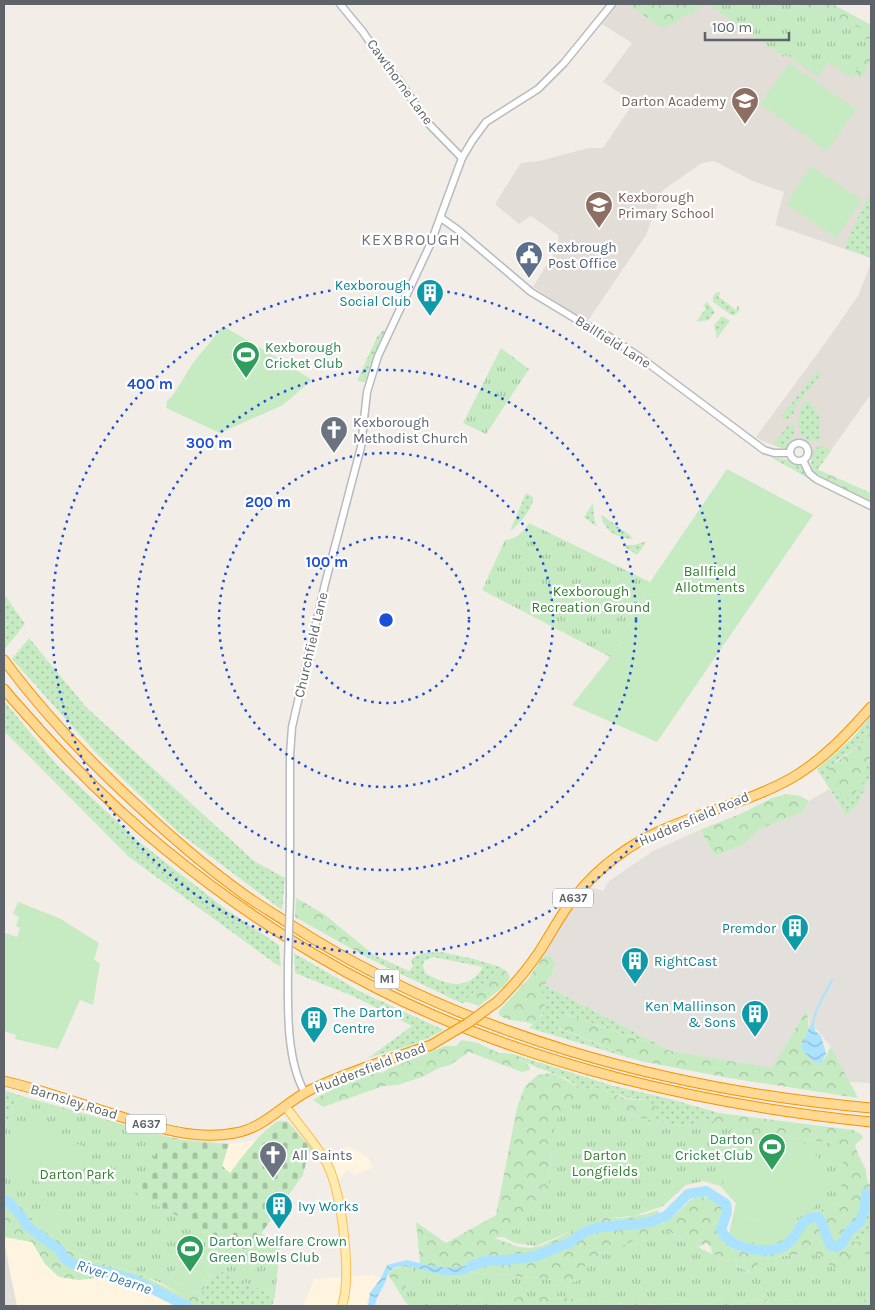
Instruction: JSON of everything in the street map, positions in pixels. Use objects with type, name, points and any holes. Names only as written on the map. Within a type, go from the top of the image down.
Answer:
[{"type":"highway","name":"M1","points":[[4,660],[52,719],[103,774],[168,833],[243,894],[322,944],[375,973],[478,1019],[600,1059],[727,1089],[871,1108]]},
{"type":"highway","name":"M1","points":[[4,689],[74,768],[134,825],[182,864],[226,898],[276,931],[377,989],[472,1031],[597,1072],[722,1102],[871,1122]]},
{"type":"highway","name":"Huddersfield Road","points":[[286,1107],[305,1093],[343,1076],[431,1045],[468,1023],[498,1001],[522,975],[574,897],[592,877],[620,854],[640,840],[789,779],[834,747],[871,706]]},
{"type":"highway","name":"Barnsley Road","points":[[4,1081],[155,1127],[202,1136],[230,1134],[248,1129],[286,1107]]},
{"type":"main road","points":[[286,1107],[328,1165],[336,1189],[342,1217],[346,1278],[342,1306]]},
{"type":"street","name":"Cawthorne Lane","points":[[340,4],[399,80],[427,122],[462,158]]},
{"type":"street","name":"Churchfield Lane","points":[[305,1093],[296,1073],[288,1011],[290,762],[292,727],[325,584],[361,448],[367,392],[372,374],[378,356],[418,272],[441,218],[462,158],[472,141],[486,122],[538,89],[564,63],[612,4]]},
{"type":"street","name":"Ballfield Lane","points":[[441,218],[458,230],[531,292],[584,324],[605,334],[642,358],[764,450],[774,453],[790,453]]},
{"type":"street","name":"Ballfield Lane","points":[[795,443],[804,443],[808,448],[809,454],[803,460],[795,460],[790,453],[791,447],[795,443]]},
{"type":"street","name":"Ballfield Lane","points":[[803,460],[809,473],[816,479],[871,506]]},
{"type":"shaded area","name":"Darton Academy","points":[[618,4],[832,4],[871,25],[871,258],[775,225],[784,192],[753,181],[714,161],[702,163],[663,190],[646,235],[587,322],[533,287],[559,245],[558,235],[531,216],[519,224],[495,204],[521,163],[539,161],[589,148],[603,148],[634,102],[603,82],[632,43],[602,24]]},
{"type":"shaded area","points":[[871,263],[871,394],[815,473],[811,466],[812,446],[798,439],[785,449],[756,437],[858,296]]},
{"type":"shaded area","points":[[871,772],[871,1083],[849,1082],[831,1047],[813,1025],[810,1025],[807,1009],[772,1069],[671,1051],[544,985],[553,971],[542,958],[569,912],[594,888],[603,891],[609,881],[653,851],[700,830],[715,856],[743,845],[761,828],[801,813],[809,801],[829,789],[846,815],[858,805]]},
{"type":"shaded area","points":[[258,1139],[230,1173],[222,1166],[229,1144]]},
{"type":"shaded area","points":[[348,1146],[368,1157],[373,1168],[354,1175],[348,1169],[338,1181],[329,1159]]},
{"type":"shaded area","points":[[4,1237],[32,1242],[45,1264],[78,1280],[105,1277],[148,1292],[175,1306],[17,1306]]},
{"type":"shaded area","points":[[4,1241],[9,1268],[17,1306],[4,1306]]},
{"type":"shaded area","points":[[373,1275],[381,1278],[370,1292],[366,1306],[303,1306],[314,1279]]},
{"type":"green space","points":[[628,4],[703,4],[693,14],[683,16],[673,24],[663,28]]},
{"type":"green space","points":[[708,4],[802,4],[807,8],[828,13],[866,31],[865,58],[851,78],[828,62],[818,77],[787,55],[784,57]]},
{"type":"green space","points":[[802,4],[832,4],[871,25],[871,58],[865,74],[858,77],[853,75],[865,58],[828,13],[807,8]]},
{"type":"green space","points":[[789,63],[856,109],[827,151],[760,104]]},
{"type":"green space","points":[[811,166],[862,200],[836,238],[786,204]]},
{"type":"green space","points":[[869,197],[871,199],[871,258],[844,248]]},
{"type":"green space","points":[[720,292],[719,297],[736,310],[738,305],[740,310],[735,315],[731,315],[713,302],[713,296]]},
{"type":"green space","points":[[707,302],[715,312],[709,320],[696,322],[706,308],[703,306]]},
{"type":"green space","points":[[722,316],[730,321],[717,338],[714,325]]},
{"type":"green space","name":"Kexborough Cricket Club","points":[[223,326],[312,380],[283,405],[220,433],[166,408],[167,401],[173,395],[193,363]]},
{"type":"green space","points":[[383,330],[385,331],[374,354],[365,382],[357,381],[377,337]]},
{"type":"green space","points":[[501,348],[529,369],[486,434],[463,423]]},
{"type":"green space","points":[[817,371],[820,371],[820,375],[796,406],[792,417],[784,420],[781,417]]},
{"type":"green space","points":[[806,402],[810,402],[821,418],[819,430],[821,437],[818,441],[807,440],[801,435],[799,418]]},
{"type":"green space","points":[[789,424],[792,424],[794,434],[788,446],[785,449],[773,445]]},
{"type":"green space","points":[[822,445],[831,451],[815,473],[811,465],[811,457],[815,450]]},
{"type":"green space","points":[[772,458],[786,459],[801,466],[808,478]]},
{"type":"green space","name":"Ballfield Allotments","points":[[727,469],[813,515],[657,742],[572,705],[610,657],[639,606],[650,582]]},
{"type":"green space","points":[[817,469],[871,493],[871,502],[815,473]]},
{"type":"green space","points":[[526,493],[533,497],[533,501],[529,510],[510,531]]},
{"type":"green space","points":[[593,503],[594,517],[597,527],[584,517]]},
{"type":"green space","points":[[602,515],[631,536],[632,539],[621,537],[608,530]]},
{"type":"green space","name":"Kexborough Recreation Ground","points":[[529,523],[650,582],[639,606],[610,657],[482,590],[505,540],[519,534]]},
{"type":"green space","points":[[647,541],[637,555],[622,545],[634,545]]},
{"type":"green space","points":[[4,594],[25,624],[4,650]]},
{"type":"green space","points":[[29,638],[86,707],[254,861],[285,878],[282,910],[178,832],[98,755],[12,659]]},
{"type":"green space","points":[[4,701],[57,765],[138,841],[227,910],[279,945],[281,967],[129,857],[4,731]]},
{"type":"green space","points":[[871,715],[871,731],[865,741],[835,762],[865,777],[866,765],[871,760],[871,772],[858,805],[846,815],[817,769],[854,737]]},
{"type":"green space","points":[[871,731],[871,760],[868,763],[866,775],[859,788],[852,795],[840,800],[830,781],[829,768],[865,741]]},
{"type":"green space","points":[[787,794],[800,796],[809,801],[801,813],[761,828],[743,845],[715,856],[700,830],[740,814],[772,798]]},
{"type":"green space","points":[[296,898],[324,914],[374,955],[366,957],[295,917]]},
{"type":"green space","points":[[18,902],[59,918],[99,943],[94,960],[100,963],[93,1005],[80,1000],[58,1049],[15,1039],[16,1035],[4,1031],[4,937],[5,933],[17,937],[20,928],[16,926],[19,917],[13,914]]},
{"type":"green space","points":[[441,952],[500,967],[467,999],[467,1002],[461,1003],[366,957],[374,955],[409,971],[413,967],[411,960],[414,957],[420,954]],"holes":[[[433,957],[483,967],[471,980],[456,984],[441,981],[425,973],[423,965],[424,961]]]},
{"type":"green space","points":[[294,953],[361,992],[444,1030],[418,1043],[368,1058],[412,1026],[355,997],[295,973]]},
{"type":"green space","points":[[550,956],[555,963],[553,971],[541,991],[546,996],[544,1009],[539,1019],[532,1024],[506,1019],[499,1015],[499,1011],[529,978],[542,958]]},
{"type":"green space","points":[[500,967],[508,973],[510,978],[503,987],[479,1006],[467,1002],[467,999]]},
{"type":"green space","points":[[544,985],[671,1051],[566,1014],[558,1028],[640,1061],[529,1028],[542,1015],[546,996],[540,991]]},
{"type":"green space","points":[[807,1009],[809,1030],[802,1044],[809,1058],[816,1063],[821,1062],[831,1047],[858,1098],[729,1078],[640,1061],[557,1027],[565,1014],[671,1051],[772,1068]]},
{"type":"green space","points":[[462,1040],[478,1043],[499,1053],[505,1053],[526,1063],[530,1070],[522,1072],[469,1052],[450,1065],[398,1085],[384,1086],[323,1107],[313,1100],[367,1074],[382,1073],[445,1046],[456,1046]]},
{"type":"green space","points":[[505,1053],[610,1085],[719,1113],[713,1118],[714,1124],[706,1121],[683,1126],[643,1119],[655,1117],[643,1099],[628,1098],[597,1088],[587,1089],[580,1087],[565,1078],[525,1063]]},
{"type":"green space","points":[[550,1073],[583,1088],[601,1088],[609,1093],[625,1098],[646,1100],[658,1110],[655,1117],[643,1119],[602,1105],[551,1146],[549,1187],[525,1220],[503,1237],[494,1238],[519,1247],[531,1248],[543,1245],[600,1217],[622,1218],[658,1210],[662,1224],[690,1200],[702,1197],[710,1199],[723,1208],[718,1226],[737,1237],[789,1237],[797,1220],[816,1211],[839,1204],[829,1143],[727,1128],[714,1124],[713,1118],[719,1113],[853,1130],[861,1134],[863,1138],[855,1145],[865,1168],[868,1182],[871,1184],[871,1202],[863,1195],[862,1209],[855,1223],[849,1226],[843,1239],[839,1242],[858,1242],[871,1233],[871,1254],[840,1275],[802,1254],[762,1259],[752,1273],[712,1254],[711,1247],[706,1243],[698,1247],[686,1244],[680,1237],[662,1229],[576,1282],[469,1272],[484,1264],[482,1261],[467,1266],[451,1268],[428,1266],[420,1263],[416,1222],[446,1243],[496,1215],[517,1108],[525,1086],[538,1075]]},
{"type":"green space","points":[[4,1090],[18,1095],[4,1130]]},
{"type":"green space","name":"Darton Park","points":[[18,1095],[165,1136],[135,1194],[248,1252],[261,1233],[280,1245],[275,1296],[211,1267],[184,1252],[170,1279],[197,1294],[180,1294],[161,1283],[137,1273],[110,1266],[63,1248],[59,1239],[39,1228],[26,1210],[11,1198],[4,1197],[4,1130]]},
{"type":"green space","name":"Darton Longfields","points":[[568,1104],[602,1105],[643,1119],[683,1126],[706,1121],[727,1128],[829,1143],[844,1164],[839,1204],[816,1211],[797,1220],[770,1222],[750,1219],[720,1186],[703,1181],[686,1185],[663,1206],[634,1216],[602,1218],[536,1246],[515,1243],[503,1237],[525,1220],[549,1187],[551,1146],[556,1121]]},
{"type":"green space","points":[[19,1120],[92,1150],[72,1197],[4,1168],[4,1158]]},
{"type":"green space","points":[[279,1121],[287,1121],[313,1150],[308,1154],[303,1175],[248,1252],[134,1194],[165,1136],[184,1140],[229,1144],[222,1166],[230,1173],[259,1137]]},
{"type":"green space","name":"Darton Cricket Club","points":[[756,1134],[789,1136],[804,1143],[821,1162],[821,1184],[816,1206],[790,1220],[797,1220],[789,1237],[766,1247],[729,1233],[736,1203],[725,1187],[722,1171],[727,1151],[731,1145],[739,1139]],"holes":[[[736,1203],[751,1215],[767,1221],[750,1219]]]},
{"type":"green space","points":[[4,1197],[11,1198],[26,1210],[39,1228],[59,1239],[63,1248],[110,1266],[137,1273],[180,1294],[197,1294],[211,1267],[220,1270],[219,1275],[211,1274],[198,1300],[201,1306],[175,1306],[148,1292],[106,1277],[78,1280],[59,1277],[45,1264],[32,1242],[4,1237]]},
{"type":"green space","points":[[871,1201],[871,1233],[858,1242],[845,1243],[864,1225]]},
{"type":"green space","points":[[42,1206],[65,1221],[57,1233],[34,1219]]},
{"type":"green space","points":[[662,1229],[680,1237],[686,1244],[698,1247],[751,1273],[762,1259],[802,1254],[808,1246],[840,1274],[849,1255],[871,1254],[871,1299],[842,1302],[756,1300],[729,1306],[711,1306],[708,1302],[637,1305],[556,1297],[518,1297],[499,1306],[409,1306],[402,1297],[414,1267],[447,1274],[469,1272],[576,1282],[588,1260]]},
{"type":"green space","name":"Darton Welfare Crown Green Bowls Club","points":[[184,1252],[211,1267],[197,1294],[170,1279]]},
{"type":"green space","points":[[407,1266],[414,1267],[402,1297],[388,1274],[393,1269]]},
{"type":"green space","points":[[220,1270],[275,1296],[272,1306],[201,1306],[198,1300],[212,1273],[219,1275]]},
{"type":"green space","points":[[518,1297],[556,1297],[637,1305],[708,1302],[711,1306],[499,1306]]},
{"type":"green space","points":[[871,1299],[871,1306],[729,1306],[755,1300],[828,1301]]},
{"type":"water","points":[[810,1025],[813,1025],[815,1031],[821,1036],[826,1053],[822,1062],[819,1063],[813,1061],[802,1049]]},
{"type":"water","points":[[407,1260],[444,1267],[462,1266],[482,1261],[484,1264],[459,1275],[441,1274],[413,1267],[400,1266],[388,1274],[375,1306],[368,1306],[370,1293],[381,1278],[387,1265]]},
{"type":"waterway","points":[[813,1025],[818,1008],[832,980]]},
{"type":"waterway","name":"River Dearne","points":[[471,1266],[488,1260],[533,1257],[569,1243],[586,1231],[601,1227],[647,1223],[666,1216],[688,1194],[706,1191],[726,1204],[727,1212],[721,1230],[727,1238],[740,1246],[755,1250],[771,1250],[784,1246],[793,1238],[806,1220],[818,1217],[831,1246],[837,1247],[860,1222],[865,1208],[866,1194],[871,1193]]},
{"type":"waterway","name":"River Dearne","points":[[4,1200],[9,1202],[27,1226],[61,1251],[64,1258],[73,1264],[136,1281],[187,1306]]},
{"type":"place","name":"Darton Academy","points":[[745,125]]},
{"type":"place","name":"Kexborough Primary School","points":[[599,229]]},
{"type":"place","name":"Kexbrough Post Office","points":[[529,279]]},
{"type":"place","name":"Kexborough Social Club","points":[[430,317]]},
{"type":"place","name":"Kexborough Cricket Club","points":[[246,379]]},
{"type":"place","name":"Kexborough Methodist Church","points":[[334,454]]},
{"type":"place","name":"Premdor","points":[[795,952]]},
{"type":"place","name":"RightCast","points":[[635,985]]},
{"type":"place","name":"Ken Mallinson & Sons","points":[[755,1038]]},
{"type":"place","name":"The Darton Centre","points":[[314,1044]]},
{"type":"place","name":"Darton Cricket Club","points":[[772,1171]]},
{"type":"place","name":"All Saints","points":[[273,1179]]},
{"type":"place","name":"Ivy Works","points":[[279,1230]]},
{"type":"place","name":"Darton Welfare Crown Green Bowls Club","points":[[190,1273]]},
{"type":"district","name":"KEXBROUGH","points":[[411,239]]}]
